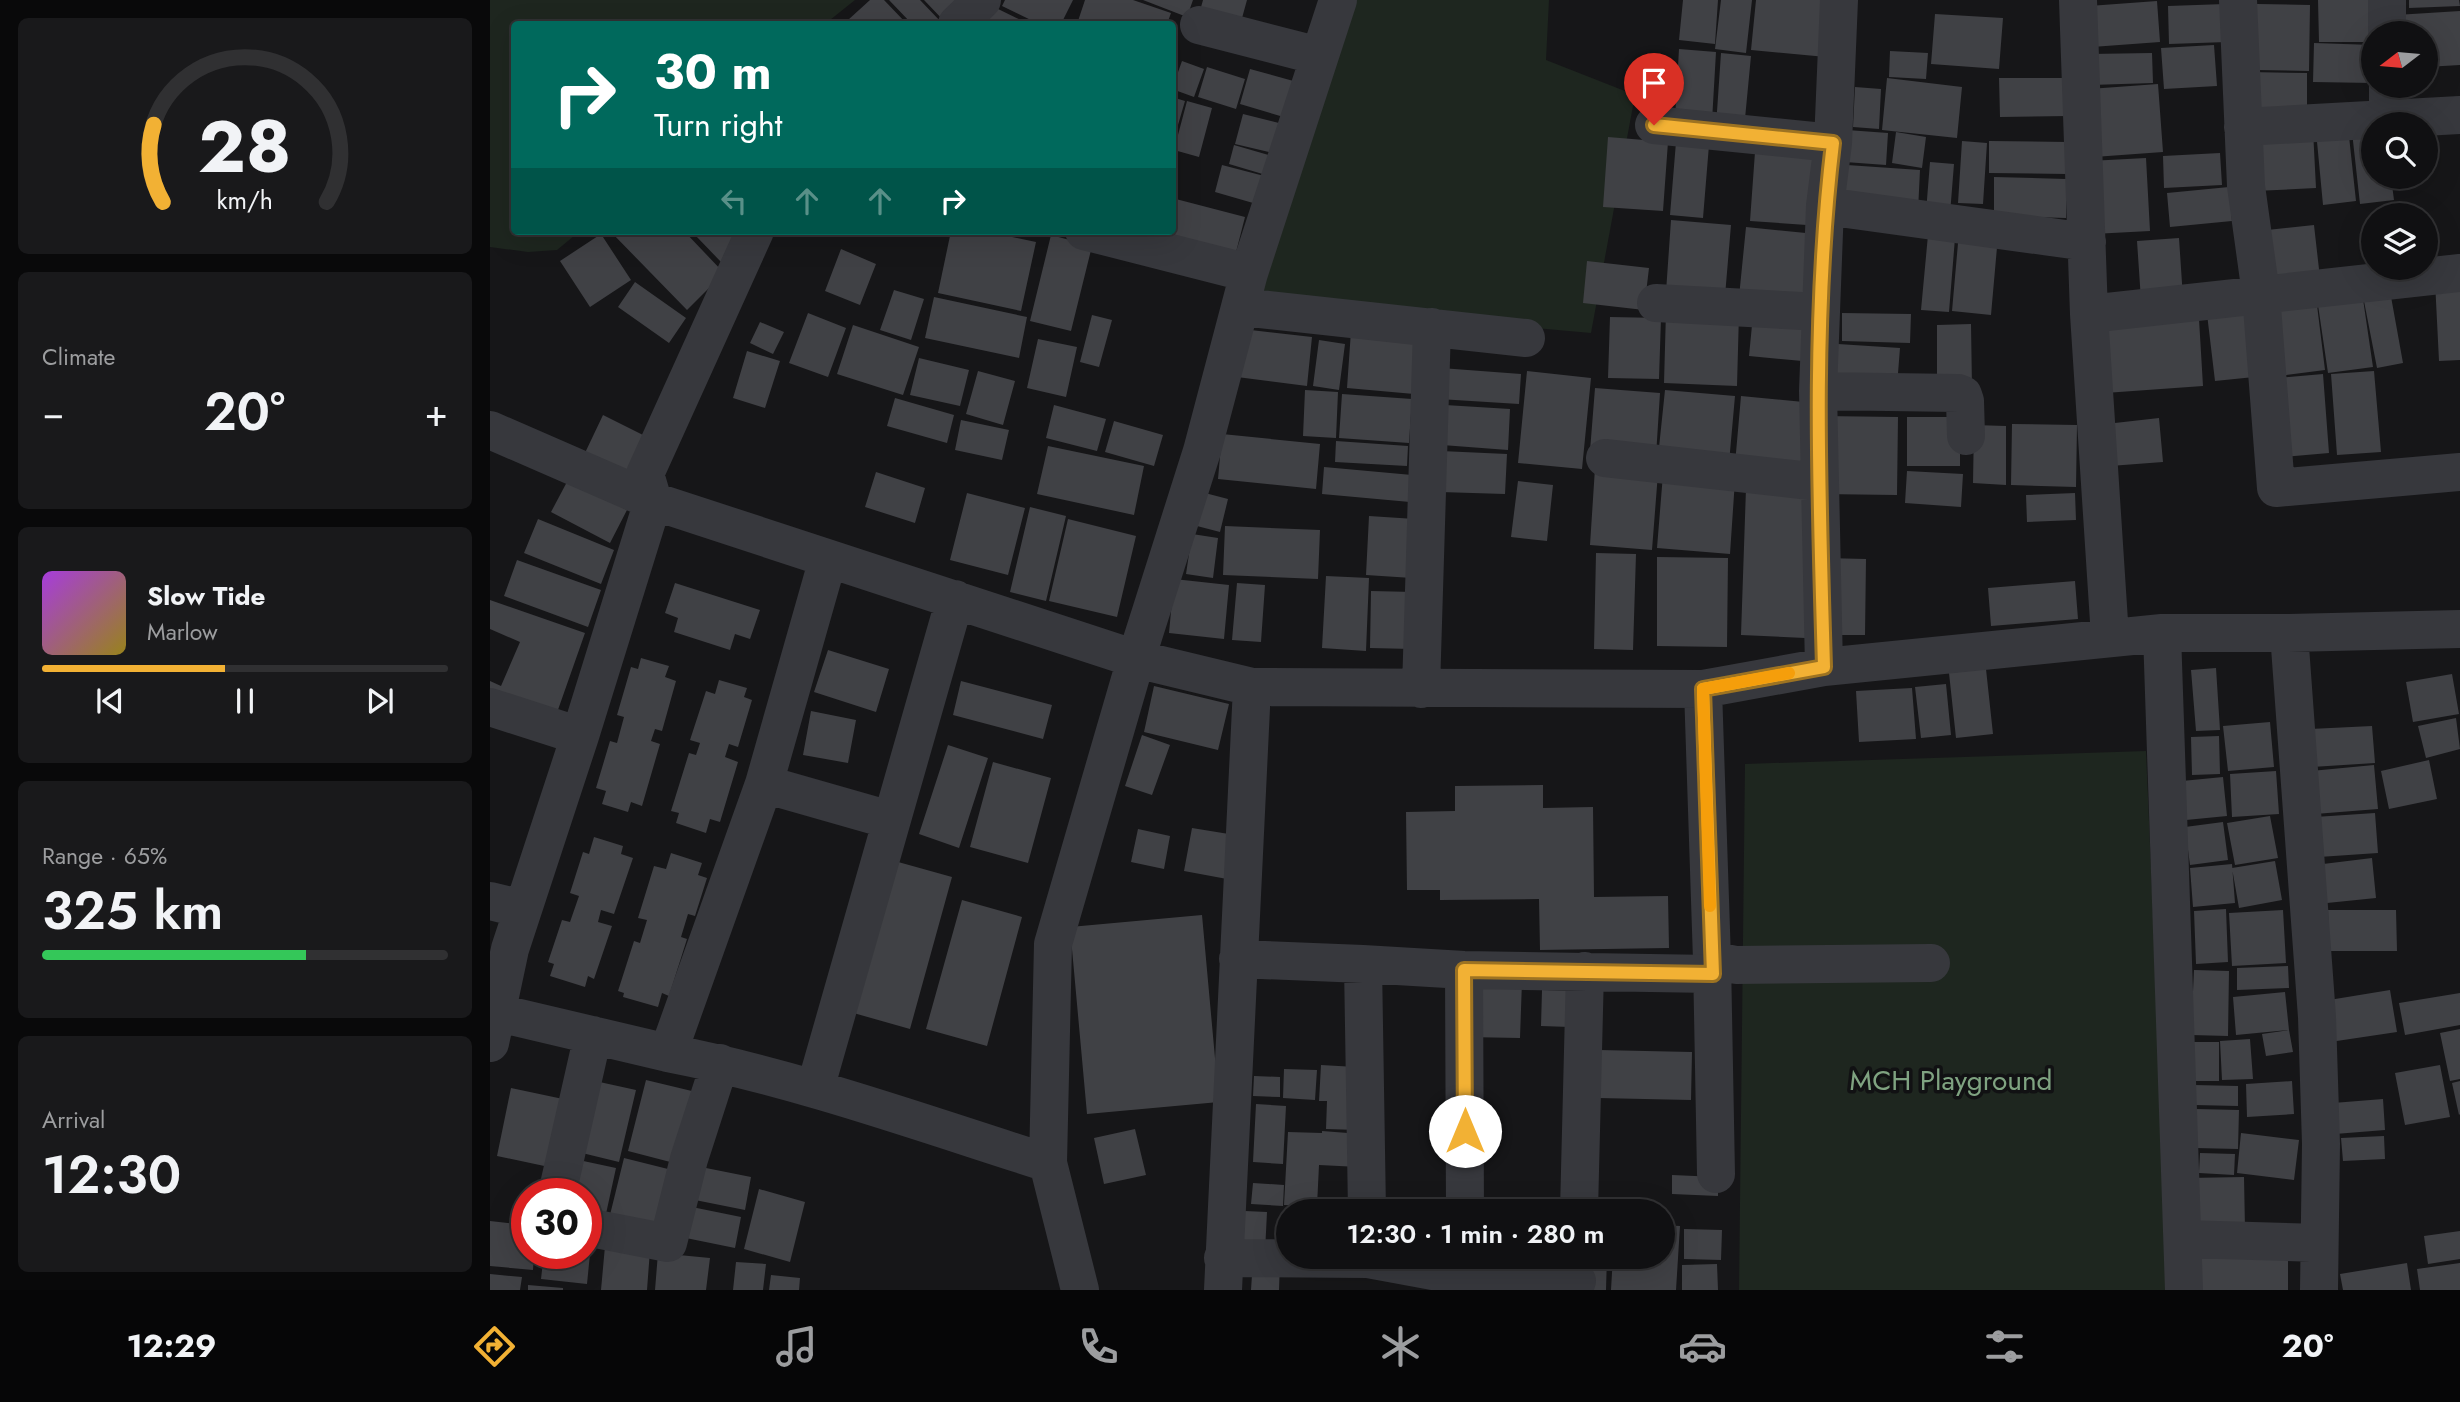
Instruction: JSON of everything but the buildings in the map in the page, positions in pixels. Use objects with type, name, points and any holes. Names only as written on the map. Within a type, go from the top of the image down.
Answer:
[{"type":"street","points":[[960,21],[982,0]]},
{"type":"street","points":[[1080,1290],[1048,1163],[1053,944],[1136,659],[1202,451],[1245,290],[1338,0]]},
{"type":"street","points":[[1824,667],[1818,391],[1825,206],[1833,143],[1839,0]]},
{"type":"street","points":[[2078,0],[2089,314],[2110,637]]},
{"type":"street","points":[[2238,0],[2246,186],[2261,295],[2276,488],[2460,472]]},
{"type":"street","points":[[2387,0],[2387,21]]},
{"type":"street","points":[[1199,25],[1319,56]]},
{"type":"street","points":[[2243,127],[2388,102],[2460,115]]},
{"type":"street","points":[[1654,125],[1833,143]]},
{"type":"street","points":[[1825,206],[2087,242]]},
{"type":"street","points":[[753,235],[645,474],[653,501],[580,736],[506,905],[510,948],[492,1022],[593,1035],[720,1063],[815,1089],[1048,1163]]},
{"type":"street","points":[[1095,235],[1245,290],[1432,327],[1526,338]]},
{"type":"street","points":[[2089,314],[2460,273]]},
{"type":"street","points":[[1656,303],[1821,312]]},
{"type":"street","points":[[1421,689],[1432,327]]},
{"type":"street","points":[[1818,391],[1958,393],[1963,395],[1965,401],[1966,436]]},
{"type":"street","points":[[490,430],[653,501],[1136,659],[1252,687],[1703,689],[1824,667],[2162,633],[2459,634]]},
{"type":"street","points":[[1605,457],[1819,482]]},
{"type":"street","points":[[668,1053],[764,784],[828,559]]},
{"type":"street","points":[[815,1089],[890,820],[956,599]]},
{"type":"street","points":[[2162,633],[2184,1290]]},
{"type":"street","points":[[2289,633],[2317,1017],[2321,1144],[2319,1290]]},
{"type":"street","points":[[1252,687],[1223,1274],[1343,1269]]},
{"type":"street","points":[[1703,689],[1716,1174]]},
{"type":"street","points":[[490,707],[580,736]]},
{"type":"street","points":[[764,784],[890,820]]},
{"type":"street","points":[[1238,959],[1464,970],[1585,971],[1931,962]]},
{"type":"street","points":[[1363,964],[1367,1199]]},
{"type":"street","points":[[1464,970],[1465,1199]]},
{"type":"street","points":[[1579,1199],[1585,971]]},
{"type":"street","points":[[562,1178],[593,1035]]},
{"type":"street","points":[[602,1230],[668,1243],[688,1159],[720,1063]]},
{"type":"street","points":[[2183,1239],[2319,1243]]},
{"type":"street","points":[[1490,1269],[1577,1276]]},
{"type":"green space","points":[[490,0],[855,0],[829,21],[511,21],[511,235],[575,235],[557,250],[528,252],[490,247]]},
{"type":"green space","points":[[1349,0],[1549,0],[1546,60],[1635,95],[1591,333],[1243,302]]},
{"type":"green space","name":"MCH Playground","points":[[2146,751],[2169,1290],[1739,1290],[1745,764]]},
{"type":"slow traffic","points":[[1710,906],[1703,689],[1789,673]]},
{"type":"route","points":[[1465,1131],[1464,970],[1713,974],[1703,689],[1824,667],[1818,391],[1825,206],[1833,143],[1654,125]]}]
